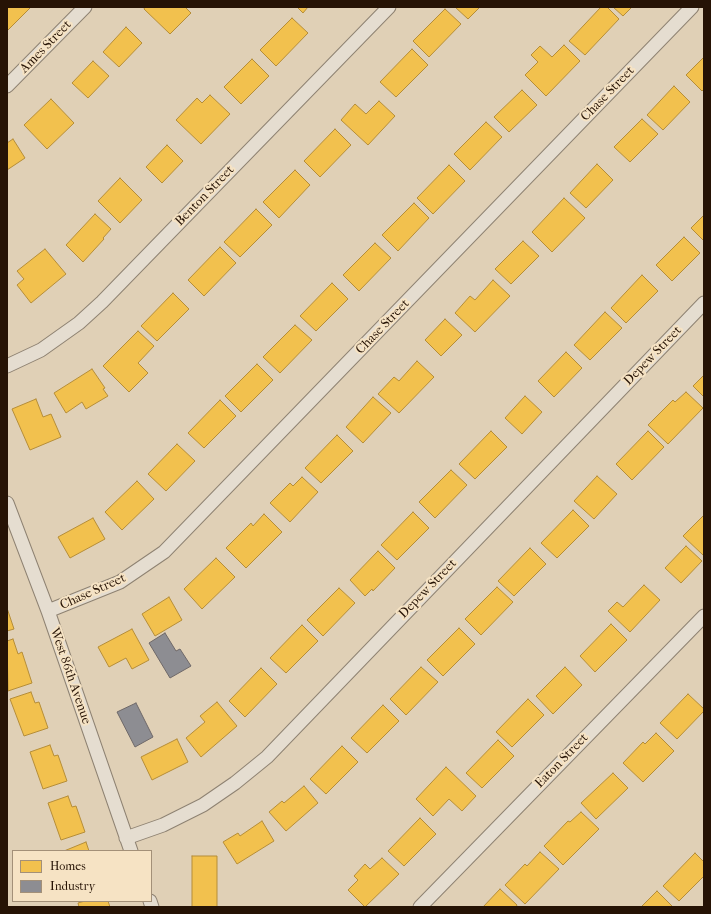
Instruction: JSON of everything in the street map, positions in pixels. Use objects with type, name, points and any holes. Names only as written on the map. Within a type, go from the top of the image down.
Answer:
[{"type":"street","name":"Ames Street","points":[[7,86],[85,7]]},
{"type":"street","name":"Benton Street","points":[[7,366],[41,350],[79,323],[102,302],[389,7]]},
{"type":"street","name":"Chase Street","points":[[48,611],[120,582],[164,552],[692,7]]},
{"type":"street","name":"Depew Street","points":[[126,838],[163,825],[203,804],[235,783],[267,757],[704,303]]},
{"type":"street","name":"West 86th Avenue","points":[[7,503],[48,611],[131,850]]},
{"type":"street","name":"Eaton Street","points":[[420,907],[704,616]]},
{"type":"building: Homes","points":[[7,7],[31,7],[7,31]]},
{"type":"building: Homes","points":[[145,7],[185,7],[191,13],[170,34],[144,9]]},
{"type":"building: Homes","points":[[297,7],[308,7],[303,13]]},
{"type":"building: Homes","points":[[455,7],[480,7],[468,19]]},
{"type":"building: Homes","points":[[601,7],[607,7],[619,19],[585,55],[569,41]]},
{"type":"building: Homes","points":[[613,7],[632,7],[623,16]]},
{"type":"building: Homes","points":[[445,9],[461,24],[429,57],[413,41]]},
{"type":"building: Homes","points":[[292,18],[308,33],[276,66],[260,50]]},
{"type":"building: Homes","points":[[126,27],[142,43],[119,67],[103,52]]},
{"type":"building: Homes","points":[[564,45],[580,61],[546,96],[525,75],[538,62],[531,55],[540,46],[552,57]]},
{"type":"building: Homes","points":[[412,49],[428,65],[396,97],[380,82]]},
{"type":"building: Homes","points":[[704,57],[704,89],[702,91],[686,75]]},
{"type":"building: Homes","points":[[252,59],[269,76],[241,104],[224,87]]},
{"type":"building: Homes","points":[[93,61],[109,76],[88,98],[72,83]]},
{"type":"building: Homes","points":[[674,86],[690,102],[663,130],[647,115]]},
{"type":"building: Homes","points":[[522,90],[537,105],[509,132],[494,117]]},
{"type":"building: Homes","points":[[210,95],[230,114],[201,144],[176,120],[197,98],[202,103]]},
{"type":"building: Homes","points":[[51,99],[74,123],[47,149],[24,125]]},
{"type":"building: Homes","points":[[379,101],[395,116],[368,145],[341,120],[355,104],[366,114]]},
{"type":"building: Homes","points":[[642,119],[658,134],[630,162],[614,147]]},
{"type":"building: Homes","points":[[486,122],[502,137],[470,170],[454,154]]},
{"type":"building: Homes","points":[[335,129],[351,145],[320,177],[304,161]]},
{"type":"building: Homes","points":[[13,139],[25,158],[7,170],[7,143]]},
{"type":"building: Homes","points":[[167,145],[183,161],[162,183],[146,167]]},
{"type":"building: Homes","points":[[597,164],[613,180],[586,208],[570,193]]},
{"type":"building: Homes","points":[[449,165],[465,181],[433,214],[417,198]]},
{"type":"building: Homes","points":[[295,170],[310,185],[279,218],[263,202]]},
{"type":"building: Homes","points":[[120,178],[142,200],[120,223],[98,201]]},
{"type":"building: Homes","points":[[564,198],[585,218],[552,252],[532,232]]},
{"type":"building: Homes","points":[[414,203],[429,218],[398,251],[382,235]]},
{"type":"building: Homes","points":[[256,209],[272,225],[240,257],[224,242]]},
{"type":"building: Homes","points":[[95,214],[111,229],[83,262],[66,245]]},
{"type":"building: Homes","points":[[704,215],[704,241],[691,228]]},
{"type":"building: Homes","points":[[684,237],[700,253],[672,281],[656,265]]},
{"type":"building: Homes","points":[[523,241],[539,256],[511,284],[495,269]]},
{"type":"building: Homes","points":[[375,243],[391,258],[359,291],[343,275]]},
{"type":"building: Homes","points":[[220,247],[236,263],[204,296],[188,280]]},
{"type":"building: Homes","points":[[45,249],[66,274],[31,303],[17,285],[24,279],[17,271]]},
{"type":"building: Homes","points":[[642,275],[658,291],[626,323],[611,308]]},
{"type":"building: Homes","points":[[493,280],[510,296],[475,332],[455,313],[470,296],[475,300]]},
{"type":"building: Homes","points":[[332,283],[348,299],[316,331],[300,316]]},
{"type":"building: Homes","points":[[173,293],[189,309],[157,341],[141,326]]},
{"type":"building: Homes","points":[[605,312],[622,328],[590,360],[574,345]]},
{"type":"building: Homes","points":[[445,319],[462,335],[441,356],[425,340]]},
{"type":"building: Homes","points":[[295,325],[312,340],[280,373],[263,357]]},
{"type":"building: Homes","points":[[138,331],[154,346],[138,363],[148,373],[129,392],[103,366]]},
{"type":"building: Homes","points":[[566,352],[582,368],[554,397],[538,381]]},
{"type":"building: Homes","points":[[417,361],[434,377],[399,413],[378,394],[394,377],[399,381]]},
{"type":"building: Homes","points":[[257,364],[273,380],[241,412],[225,396]]},
{"type":"building: Homes","points":[[92,369],[105,388],[103,389],[108,396],[86,409],[82,402],[66,413],[54,393]]},
{"type":"building: Homes","points":[[704,375],[704,397],[693,386]]},
{"type":"building: Homes","points":[[686,392],[703,408],[668,444],[648,425],[673,400],[675,402]]},
{"type":"building: Homes","points":[[525,396],[542,412],[522,434],[505,418]]},
{"type":"building: Homes","points":[[373,397],[391,413],[363,443],[346,427]]},
{"type":"building: Homes","points":[[36,399],[43,417],[51,414],[61,437],[30,450],[12,409]]},
{"type":"building: Homes","points":[[220,400],[236,416],[204,448],[188,433]]},
{"type":"building: Homes","points":[[491,431],[507,447],[475,479],[459,464]]},
{"type":"building: Homes","points":[[648,431],[664,447],[632,480],[616,464]]},
{"type":"building: Homes","points":[[337,435],[353,451],[321,483],[305,468]]},
{"type":"building: Homes","points":[[177,444],[195,461],[166,491],[148,474]]},
{"type":"building: Homes","points":[[451,470],[467,485],[435,518],[419,502]]},
{"type":"building: Homes","points":[[597,476],[617,494],[594,519],[574,501]]},
{"type":"building: Homes","points":[[302,477],[318,492],[290,522],[270,503],[290,483],[293,486]]},
{"type":"building: Homes","points":[[137,481],[154,499],[122,530],[105,512]]},
{"type":"building: Homes","points":[[573,510],[589,526],[557,558],[541,543]]},
{"type":"building: Homes","points":[[413,512],[429,528],[397,560],[381,545]]},
{"type":"building: Homes","points":[[264,514],[282,532],[246,568],[226,548],[251,523],[253,526]]},
{"type":"building: Homes","points":[[704,515],[704,555],[703,555],[683,536]]},
{"type":"building: Homes","points":[[93,518],[105,539],[70,558],[58,537]]},
{"type":"building: Homes","points":[[686,546],[702,561],[681,583],[665,568]]},
{"type":"building: Homes","points":[[530,548],[546,564],[514,596],[498,581]]},
{"type":"building: Homes","points":[[378,551],[395,568],[373,591],[372,589],[365,596],[350,580]]},
{"type":"building: Homes","points":[[216,558],[235,577],[202,609],[184,589]]},
{"type":"building: Homes","points":[[644,585],[660,600],[630,632],[608,611],[617,602],[623,607]]},
{"type":"building: Homes","points":[[497,587],[513,602],[481,635],[465,619]]},
{"type":"building: Homes","points":[[339,588],[355,603],[323,636],[307,620]]},
{"type":"building: Homes","points":[[169,597],[182,620],[155,636],[142,614]]},
{"type":"building: Homes","points":[[7,608],[14,629],[7,631]]},
{"type":"building: Homes","points":[[611,624],[627,640],[595,672],[580,656]]},
{"type":"building: Homes","points":[[302,625],[318,641],[286,673],[270,658]]},
{"type":"building: Homes","points":[[459,628],[475,644],[443,676],[427,660]]},
{"type":"building: Homes","points":[[132,629],[149,660],[132,669],[126,658],[109,667],[98,647]]},
{"type":"building: Homes","points":[[13,639],[18,654],[22,652],[32,683],[8,691],[7,641]]},
{"type":"building: Homes","points":[[421,667],[438,682],[406,715],[390,699]]},
{"type":"building: Homes","points":[[565,667],[582,685],[553,714],[536,696]]},
{"type":"building: Homes","points":[[261,668],[277,684],[245,717],[229,701]]},
{"type":"building: Homes","points":[[31,692],[35,703],[39,702],[48,728],[24,736],[10,699]]},
{"type":"building: Homes","points":[[688,694],[704,709],[704,711],[677,739],[660,723]]},
{"type":"building: Homes","points":[[528,699],[544,715],[512,747],[496,732]]},
{"type":"building: Homes","points":[[217,702],[237,726],[201,757],[186,738],[205,722],[200,716]]},
{"type":"building: Homes","points":[[383,705],[399,721],[367,753],[351,738]]},
{"type":"building: Homes","points":[[656,733],[674,751],[643,782],[623,763],[643,742],[645,744]]},
{"type":"building: Homes","points":[[177,739],[188,762],[152,780],[141,757]]},
{"type":"building: Homes","points":[[498,740],[514,756],[482,788],[466,773]]},
{"type":"building: Homes","points":[[50,745],[54,756],[58,755],[67,781],[43,789],[30,752]]},
{"type":"building: Homes","points":[[342,746],[358,762],[326,794],[310,779]]},
{"type":"building: Homes","points":[[446,767],[476,796],[462,811],[449,799],[433,816],[416,799]]},
{"type":"building: Homes","points":[[613,773],[628,788],[596,819],[581,803]]},
{"type":"building: Homes","points":[[304,786],[318,803],[286,831],[269,812],[282,801],[284,803]]},
{"type":"building: Homes","points":[[68,796],[72,807],[76,806],[85,832],[61,840],[48,803]]},
{"type":"building: Homes","points":[[581,812],[599,829],[563,865],[544,846],[568,821],[570,822]]},
{"type":"building: Homes","points":[[420,818],[436,834],[404,866],[388,851]]},
{"type":"building: Homes","points":[[262,821],[274,841],[237,864],[223,842],[238,833],[240,836]]},
{"type":"building: Homes","points":[[86,842],[89,850],[66,850]]},
{"type":"building: Homes","points":[[540,852],[559,869],[525,904],[505,885],[525,864],[527,866]]},
{"type":"building: Homes","points":[[695,853],[704,862],[704,876],[679,901],[663,886]]},
{"type":"building: Homes","points":[[192,856],[217,856],[217,907],[192,907]]},
{"type":"building: Homes","points":[[382,858],[399,874],[365,907],[348,890],[358,880],[354,876],[365,864],[370,869]]},
{"type":"building: Homes","points":[[500,889],[517,905],[516,907],[483,907]]},
{"type":"building: Homes","points":[[657,891],[673,907],[641,907]]},
{"type":"building: Homes","points":[[108,902],[110,907],[79,907],[78,903]]},
{"type":"building: Industry","points":[[165,633],[176,651],[180,649],[191,666],[170,678],[149,643]]},
{"type":"building: Industry","points":[[136,703],[153,737],[135,747],[117,712]]}]
